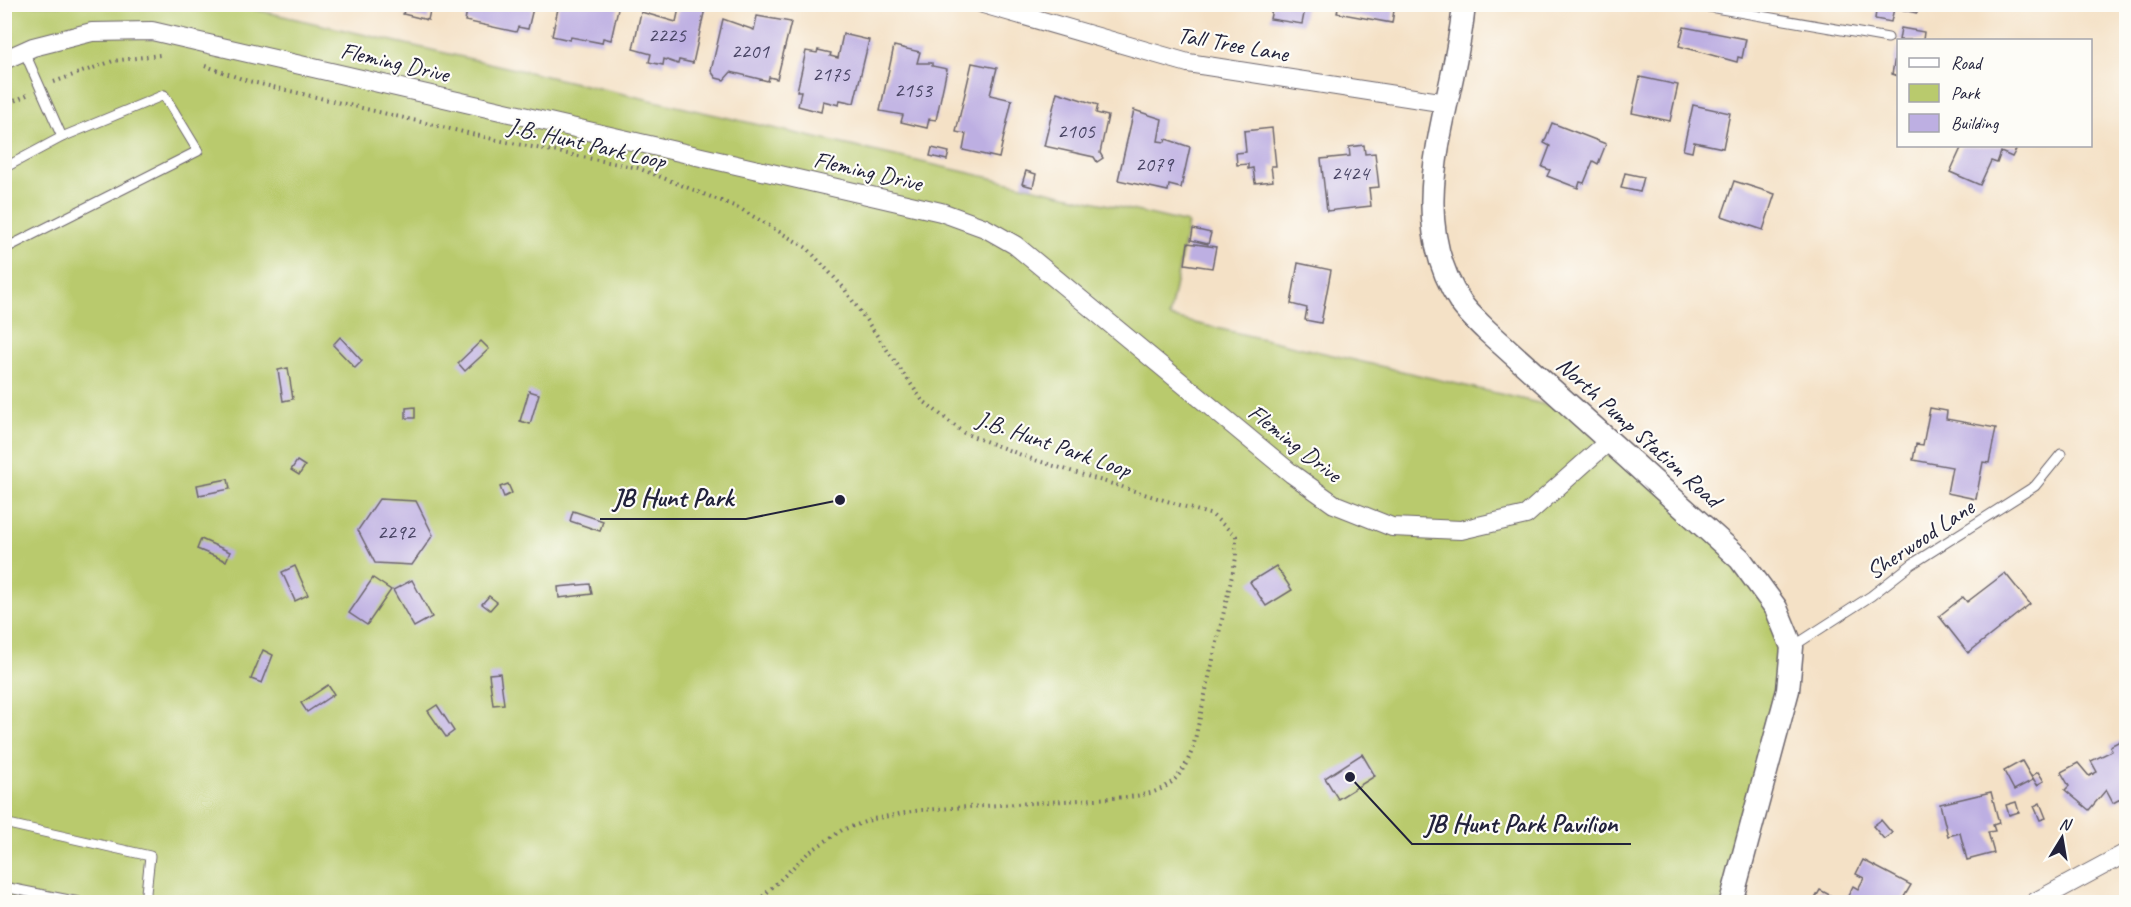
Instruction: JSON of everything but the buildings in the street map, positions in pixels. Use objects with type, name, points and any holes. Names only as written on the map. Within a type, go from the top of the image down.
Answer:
[{"type":"street","name":"Tall Tree Lane","points":[[982,4],[1188,63],[1446,104]]},
{"type":"street","name":"North Pump Station Road","points":[[1464,4],[1461,39],[1434,167],[1431,215],[1440,263],[1461,304],[1486,330],[1740,559],[1776,608],[1791,647],[1788,690],[1731,903]]},
{"type":"street","name":"Fleming Drive","points":[[4,60],[24,51],[92,32],[152,31],[941,212],[985,228],[1015,245],[1292,474],[1334,504],[1392,527],[1461,530],[1526,515],[1609,441]]},
{"type":"street","points":[[2035,903],[2127,853]]},
{"type":"lane","points":[[1692,4],[1888,38]]},
{"type":"lane","points":[[24,51],[62,137]]},
{"type":"lane","points":[[4,168],[62,137],[164,95],[198,151],[4,249]]},
{"type":"lane","name":"Sherwood Lane","points":[[1791,647],[1871,596],[1912,564],[2035,486],[2061,454]]},
{"type":"lane","points":[[4,824],[150,856],[145,903]]},
{"type":"lane","points":[[4,887],[79,903]]},
{"type":"path","points":[[50,84],[131,56],[165,55]]},
{"type":"path","name":"J.B. Hunt Park Loop","points":[[202,65],[248,81],[497,140],[638,168],[740,208],[807,248],[843,287],[922,400],[964,433],[1032,459],[1212,515],[1236,536],[1236,558],[1193,748],[1181,773],[1166,788],[1149,795],[921,810],[873,819],[842,831],[808,853],[757,903]]},
{"type":"path","points":[[4,106],[21,98]]},
{"type":"green space","points":[[5,5],[235,5],[1188,223],[1169,317],[1577,412],[1740,559],[1792,647],[1731,902],[5,902]]},
{"type":"place","name":"JB Hunt Park","points":[[840,500]]},
{"type":"place","name":"JB Hunt Park Pavilion","points":[[1350,777]]}]
